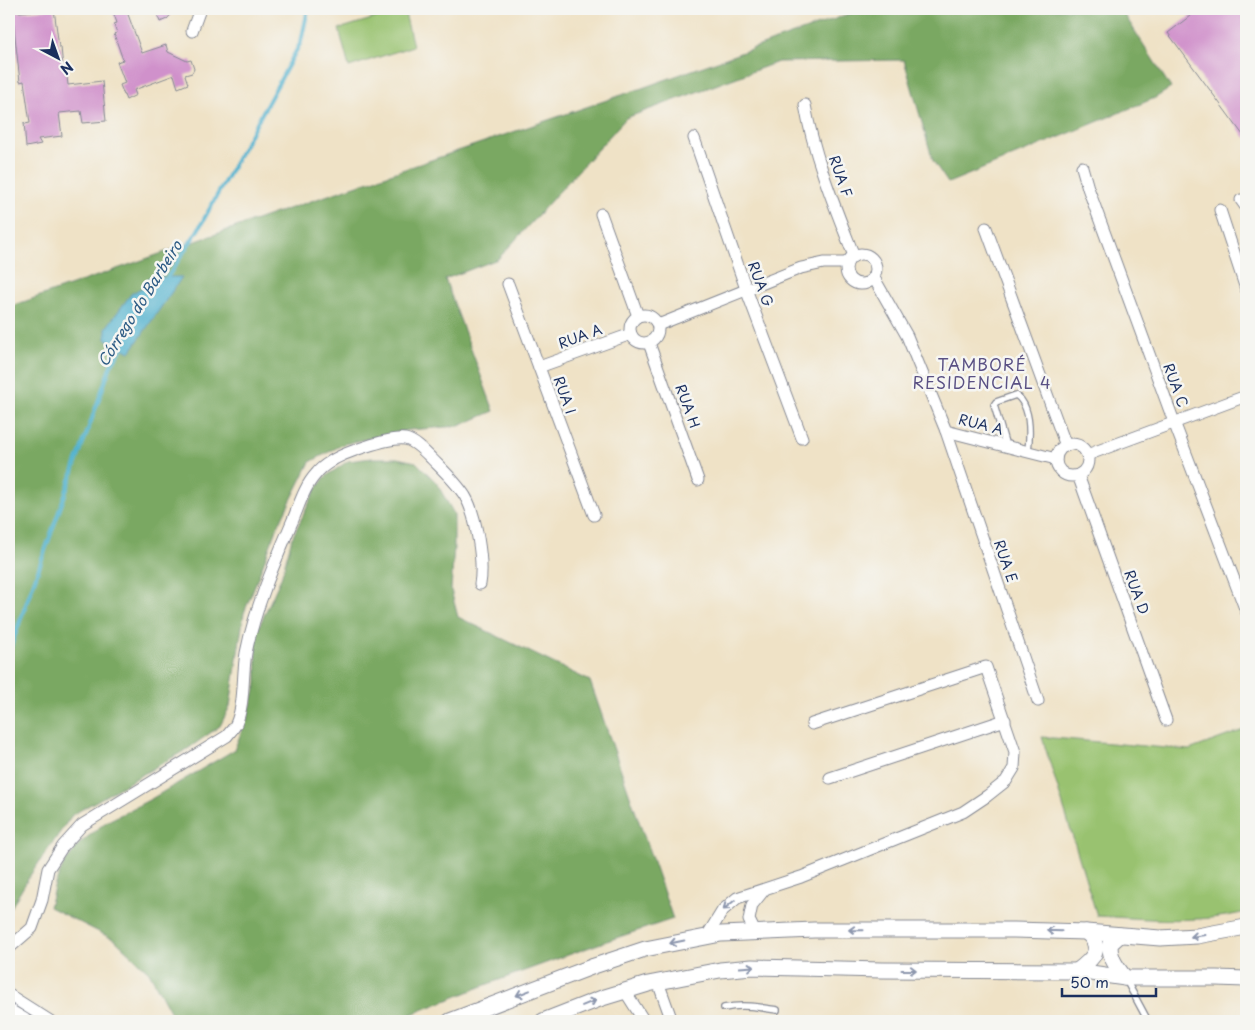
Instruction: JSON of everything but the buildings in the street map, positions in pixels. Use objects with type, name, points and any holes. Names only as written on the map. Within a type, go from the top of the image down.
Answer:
[{"type":"main road","points":[[450,1021],[594,966],[645,949],[721,934],[814,930],[957,930],[1086,932],[1160,938],[1197,936],[1246,927]]},
{"type":"main road","points":[[1077,971],[1094,956],[1096,947],[1094,939],[1086,932]]},
{"type":"main road","points":[[1120,935],[1110,944],[1109,952],[1125,978]]},
{"type":"main road","points":[[543,1021],[625,990],[720,970],[752,966],[882,970],[1077,971],[1125,978],[1216,978],[1246,980]]},
{"type":"main road","points":[[9,1012],[24,1021]]},
{"type":"street","points":[[192,31],[200,9]]},
{"type":"street","name":"RUA F","points":[[805,105],[814,145],[850,260]]},
{"type":"street","name":"RUA G","points":[[694,138],[746,289],[802,438]]},
{"type":"street","name":"RUA C","points":[[1082,166],[1088,188],[1174,422],[1246,611]]},
{"type":"street","points":[[1220,210],[1246,289]]},
{"type":"street","points":[[601,214],[638,316]]},
{"type":"street","points":[[986,228],[1066,446]]},
{"type":"street","points":[[658,325],[801,268],[850,260],[864,254],[872,259],[877,268],[874,278],[867,284],[856,284],[848,278],[846,268],[850,260]]},
{"type":"street","name":"RUA A","points":[[874,278],[909,342],[946,431],[1056,459]]},
{"type":"street","name":"RUA I","points":[[508,284],[594,516]]},
{"type":"street","points":[[638,316],[650,316],[654,318],[658,325],[656,338],[649,343],[640,343],[630,334],[632,322],[638,316]]},
{"type":"street","name":"RUA A","points":[[539,367],[630,334]]},
{"type":"street","name":"RUA H","points":[[649,343],[698,480]]},
{"type":"street","points":[[1087,455],[1246,396]]},
{"type":"street","name":"RUA E","points":[[946,431],[1038,701]]},
{"type":"street","points":[[9,948],[32,928],[42,900],[48,870],[62,846],[82,825],[227,736],[235,725],[240,711],[246,655],[252,626],[281,548],[305,491],[316,474],[329,462],[346,453],[392,440],[405,439],[420,449],[446,473],[466,498],[480,550],[482,572],[480,584]]},
{"type":"street","points":[[1066,446],[1079,446],[1087,455],[1085,469],[1078,475],[1069,476],[1058,468],[1056,459],[1059,451],[1066,446]]},
{"type":"street","name":"RUA D","points":[[1078,475],[1166,720]]},
{"type":"street","points":[[707,936],[723,910],[738,898],[801,877],[963,812],[1006,781],[1014,768],[1015,752],[986,667],[812,724]]},
{"type":"street","points":[[830,778],[1004,720]]},
{"type":"street","points":[[755,932],[749,920],[752,905],[764,890]]},
{"type":"street","points":[[658,982],[672,1021]]},
{"type":"street","points":[[625,990],[644,1021]]},
{"type":"street","points":[[9,995],[50,1021]]},
{"type":"lane","points":[[1006,446],[994,405],[996,402],[1016,395],[1022,402],[1027,417],[1029,429],[1028,451]]},
{"type":"lane","points":[[1125,978],[1148,1021]]},
{"type":"lane","points":[[724,1008],[734,1006],[777,1010]]},
{"type":"green space","points":[[404,9],[413,46],[349,67],[339,29]]},
{"type":"green space","points":[[863,9],[1121,9],[1171,88],[1155,98],[948,183],[933,161],[904,60],[778,62],[626,118],[498,259],[445,279],[494,411],[459,426],[409,430],[344,444],[310,462],[278,526],[244,613],[230,706],[220,726],[189,748],[72,815],[31,874],[9,911],[9,307],[276,213],[642,88]]},
{"type":"green space","points":[[372,458],[397,458],[416,462],[436,482],[454,514],[451,590],[458,617],[590,681],[673,919],[488,984],[394,1021],[172,1021],[171,1013],[149,972],[115,940],[49,907],[55,884],[64,864],[79,844],[106,822],[151,799],[234,750],[247,719],[257,683],[256,633],[281,578],[292,538],[315,491],[325,477],[348,461]]},
{"type":"green space","points":[[1246,729],[1246,912],[1228,916],[1191,919],[1097,916],[1042,737],[1189,750]]},
{"type":"water","points":[[149,277],[182,277],[130,352],[106,339],[106,328],[131,294],[143,287]]},
{"type":"waterway","name":"Córrego do Barbeiro","points":[[165,281],[198,230],[301,42],[308,9]]},
{"type":"waterway","name":"Córrego do Barbeiro","points":[[9,652],[111,365],[125,344]]},
{"type":"district","name":"TAMBORÉ RESIDENCIAL 4","points":[[982,373]]}]
